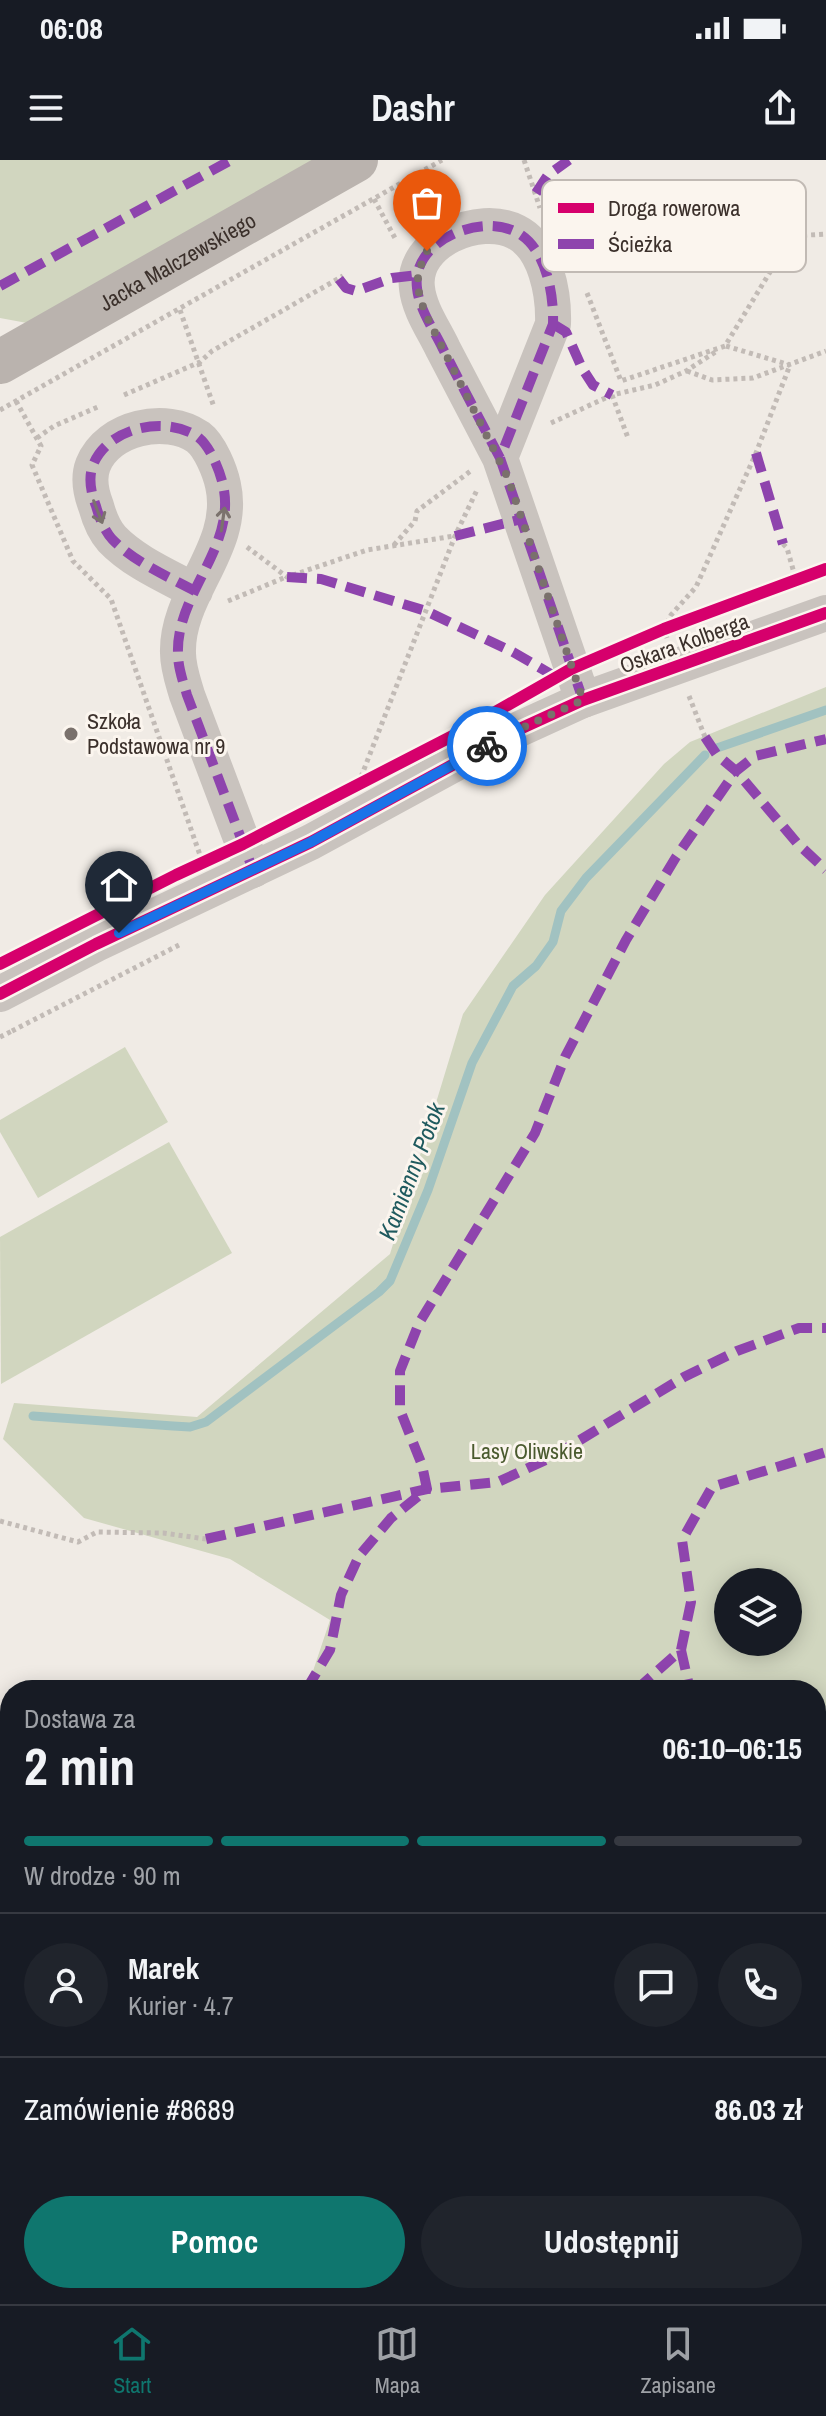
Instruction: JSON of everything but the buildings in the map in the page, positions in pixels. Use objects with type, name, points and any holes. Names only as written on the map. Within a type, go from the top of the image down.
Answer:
[{"type":"main road","name":"Jacka Malczewskiego","points":[[8,382],[356,160]]},
{"type":"street","points":[[542,265],[531,244],[515,231],[489,226],[464,229],[427,251],[419,267],[416,286],[493,469],[583,700]]},
{"type":"street","points":[[493,469],[553,324],[553,304],[545,272]]},
{"type":"street","points":[[189,605],[146,565],[110,538],[101,521],[90,483],[93,465],[104,447],[123,433],[145,427],[182,429],[201,439],[223,484],[226,510],[221,534],[189,605],[178,651],[183,681],[253,870]]},
{"type":"street","name":"Oskara Kolberga","points":[[0,994],[109,937],[324,835],[513,732],[583,700],[826,613]]},
{"type":"path","points":[[8,382],[180,310],[442,160]]},
{"type":"path","points":[[374,199],[388,227]]},
{"type":"path","points":[[806,235],[826,234]]},
{"type":"path","points":[[545,425],[612,395],[655,385],[686,371],[725,346],[770,272]]},
{"type":"path","points":[[180,310],[200,362],[212,351],[343,276]]},
{"type":"path","points":[[585,287],[621,381],[725,346],[790,365]]},
{"type":"path","points":[[686,371],[712,380],[753,378],[826,351]]},
{"type":"path","points":[[664,629],[671,615],[696,587],[756,453],[790,365]]},
{"type":"path","points":[[0,410],[8,382]]},
{"type":"path","points":[[8,382],[41,446],[32,465],[73,561],[111,599],[203,863]]},
{"type":"path","points":[[612,395],[628,438]]},
{"type":"path","points":[[357,785],[455,536],[476,491],[493,469]]},
{"type":"path","points":[[394,546],[415,521],[417,511],[493,469]]},
{"type":"path","points":[[221,534],[237,540],[287,577]]},
{"type":"path","points":[[189,605],[367,550],[455,536]]},
{"type":"path","points":[[783,544],[787,548],[796,580]]},
{"type":"path","points":[[685,686],[705,737]]},
{"type":"path","points":[[0,1521],[78,1542],[97,1532],[163,1533],[206,1539]]},
{"type":"green space","points":[[0,160],[316,160],[27,323],[0,318]]},
{"type":"green space","name":"Lasy Oliwskie","points":[[826,687],[826,1680],[310,1680],[330,1620],[230,1559],[84,1518],[3,1439],[14,1403],[197,1417],[390,1254],[463,1014],[545,895],[664,764],[690,742]]},
{"type":"green space","points":[[125,1047],[168,1122],[38,1198],[0,1132],[0,1120]]},
{"type":"green space","points":[[169,1142],[232,1253],[1,1384],[0,1237]]},
{"type":"waterway","name":"Kamienny Potok","points":[[717,748],[826,710]]},
{"type":"waterway","name":"Kamienny Potok","points":[[33,1416],[190,1427],[206,1422],[379,1292],[390,1281],[428,1190],[472,1063],[513,986],[536,966],[553,942],[561,911],[586,878],[705,755]]},
{"type":"marked path","points":[[0,286],[231,160]]},
{"type":"marked path","points":[[545,180],[569,160]]},
{"type":"marked path","points":[[536,193],[542,184]]},
{"type":"marked path","points":[[500,458],[427,319],[417,288],[418,271],[436,245],[451,235],[484,226],[516,232],[535,248],[542,262]]},
{"type":"marked path","points":[[500,458],[553,324],[546,272]]},
{"type":"marked path","points":[[339,279],[346,288],[356,291],[392,278],[418,275]]},
{"type":"marked path","points":[[553,324],[566,332],[593,385],[612,395]]},
{"type":"marked path","points":[[195,591],[184,585],[151,568],[130,555],[112,539],[94,501],[91,470],[101,452],[111,442],[139,428],[170,427],[198,437],[207,446],[222,479],[225,508],[222,529],[214,550],[186,610],[180,631],[178,659],[187,695],[253,870]]},
{"type":"marked path","points":[[756,453],[783,544]]},
{"type":"marked path","points":[[500,458],[583,700]]},
{"type":"marked path","points":[[455,536],[522,519]]},
{"type":"marked path","points":[[287,577],[321,579],[426,611],[513,652],[556,677]]},
{"type":"marked path","points":[[705,737],[717,755],[736,771],[797,843],[826,870]]},
{"type":"marked path","points":[[312,1680],[330,1650],[341,1595],[359,1556],[391,1518],[427,1489],[422,1465],[400,1410],[400,1371],[419,1323],[535,1133],[565,1057],[626,940],[676,857],[736,771],[755,756],[826,739]]},
{"type":"marked path","points":[[206,1539],[427,1489],[498,1482],[552,1457],[684,1377],[737,1351],[799,1328],[826,1328]]},
{"type":"marked path","points":[[647,1680],[681,1650],[691,1602],[682,1540],[712,1487],[826,1452]]},
{"type":"marked path","points":[[681,1650],[688,1680]]},
{"type":"cycle path","points":[[0,964],[462,731],[571,669],[664,629],[826,569]]},
{"type":"cycle path","points":[[0,994],[96,944],[311,842],[513,732],[583,700],[826,613]]},
{"type":"way so far","points":[[427,251],[419,267],[416,286],[425,313],[500,458],[583,700],[487,746]]},
{"type":"place","name":"Szkoła Podstawowa nr 9","points":[[71,734]]},
{"type":"route","points":[[119,933],[311,842],[487,746]]}]
